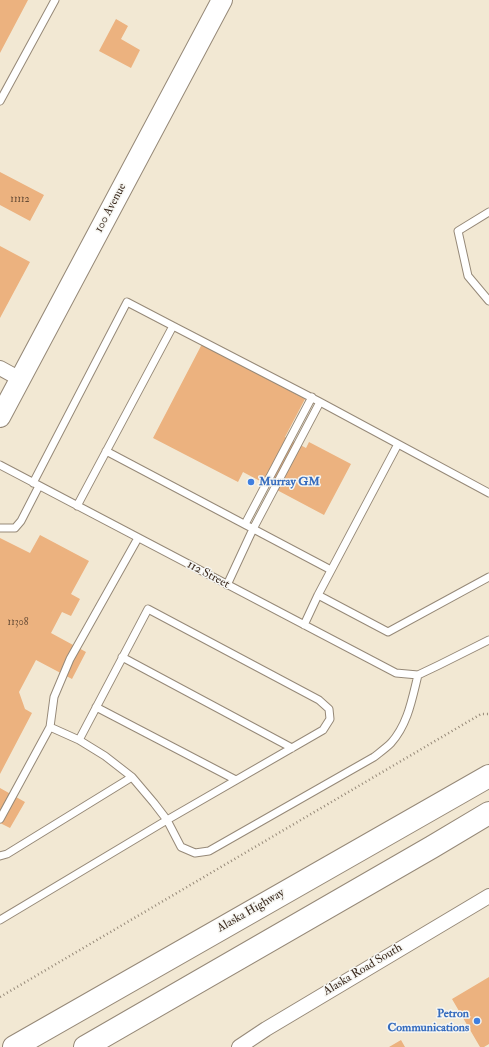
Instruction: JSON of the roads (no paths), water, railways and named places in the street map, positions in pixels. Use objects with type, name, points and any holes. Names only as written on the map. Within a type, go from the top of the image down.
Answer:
[{"type":"highway","name":"Alaska Highway","points":[[14,1047],[489,776]]},
{"type":"highway","points":[[432,847],[489,803]]},
{"type":"highway","points":[[85,1047],[489,813]]},
{"type":"main road","name":"100 Avenue","points":[[0,417],[222,0]]},
{"type":"street","points":[[0,368],[20,379]]},
{"type":"street","name":"Alaska Road South","points":[[239,1047],[266,1029],[489,896]]},
{"type":"lane","points":[[0,101],[55,0]]},
{"type":"lane","points":[[489,212],[458,231],[468,276],[489,301]]},
{"type":"lane","points":[[0,528],[15,528],[21,521],[36,485],[126,302],[320,402],[489,493]]},
{"type":"lane","points":[[77,506],[173,326]]},
{"type":"lane","points":[[245,524],[312,398]]},
{"type":"lane","points":[[227,585],[253,529],[320,402]]},
{"type":"lane","points":[[304,625],[318,594],[398,444]]},
{"type":"lane","points":[[106,451],[331,570]]},
{"type":"lane","name":"112 Street","points":[[0,465],[396,673],[418,674]]},
{"type":"lane","points":[[0,819],[50,727],[54,697],[70,659],[138,538]]},
{"type":"lane","points":[[318,594],[388,632],[489,577]]},
{"type":"lane","points":[[0,920],[167,820],[324,730],[330,719],[329,709],[319,700],[148,609],[79,740]]},
{"type":"lane","points":[[50,727],[79,740],[105,756],[132,777],[167,820],[181,847],[195,853],[209,851],[374,757],[390,744],[406,719],[418,674],[489,640]]},
{"type":"lane","points":[[122,658],[292,748]]},
{"type":"lane","points":[[96,707],[236,780]]},
{"type":"lane","points":[[0,856],[7,854],[132,777]]},
{"type":"place","name":"Murray GM","points":[[251,482]]},
{"type":"place","name":"Petron Communications","points":[[477,1021]]}]
